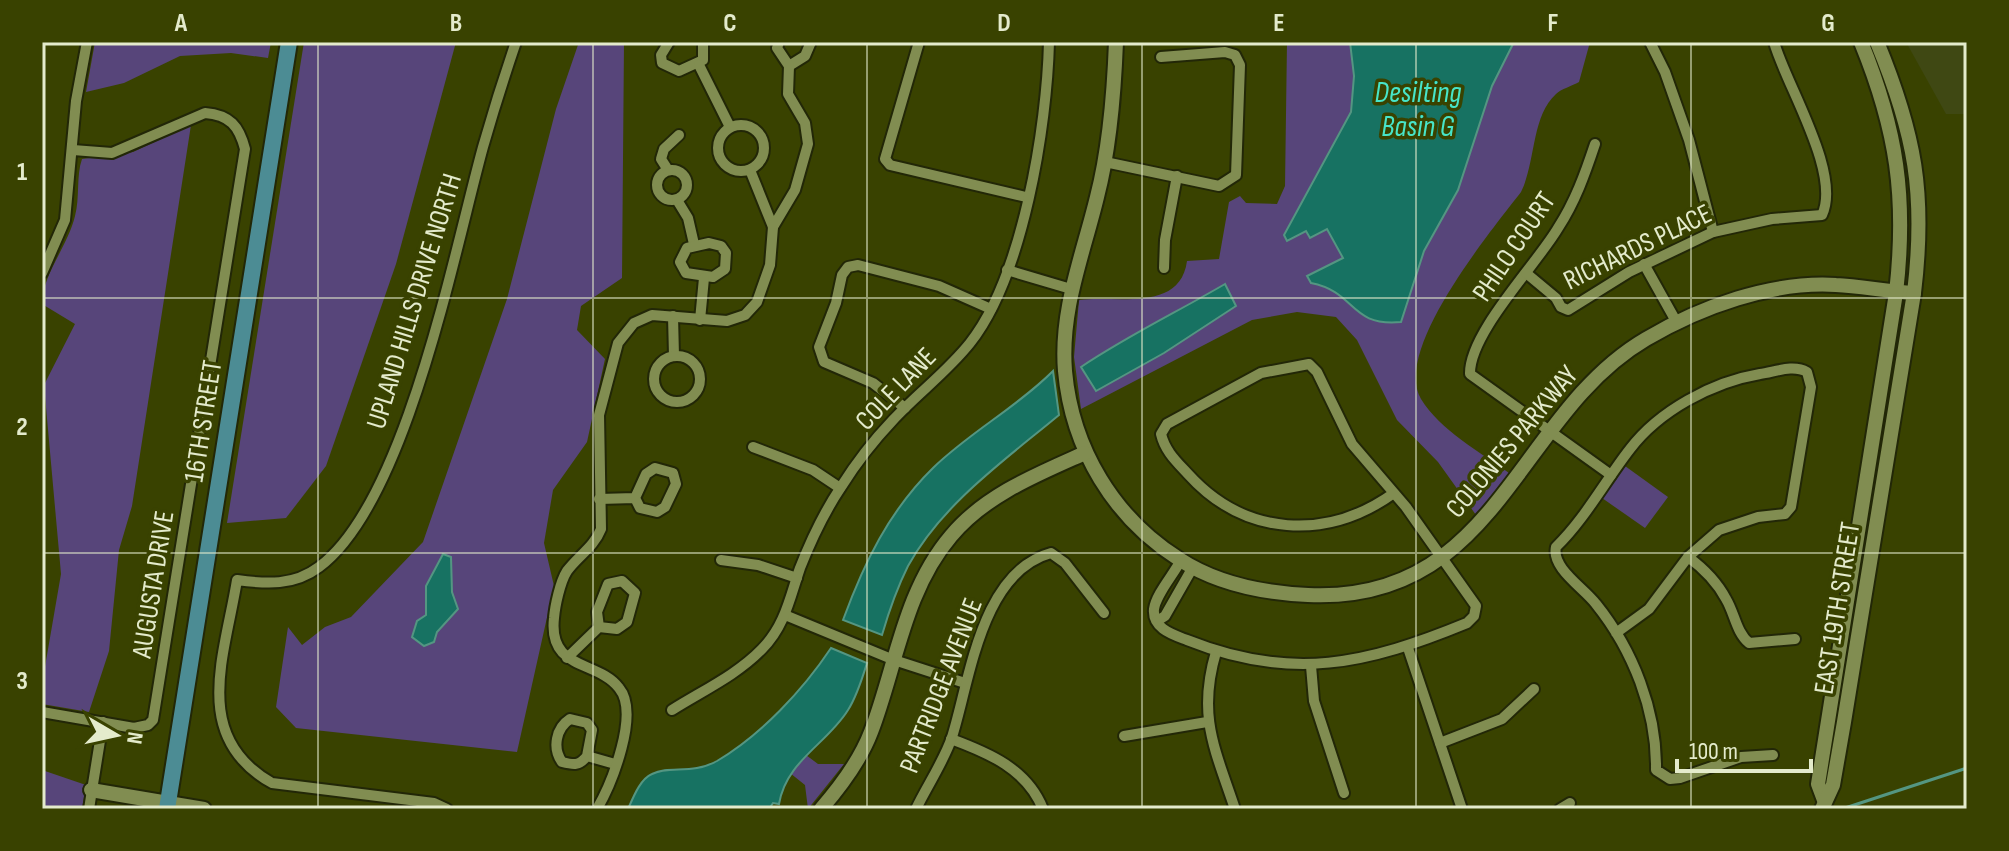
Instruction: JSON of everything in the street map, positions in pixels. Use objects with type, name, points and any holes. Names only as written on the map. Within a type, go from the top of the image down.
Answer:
[{"type":"main road","name":"16TH STREET","points":[[168,806],[289,42]]},
{"type":"street","points":[[42,273],[65,220],[76,101],[87,42]]},
{"type":"street","name":"UPLAND HILLS DRIVE NORTH","points":[[447,809],[434,803],[272,783],[253,772],[225,738],[217,705],[237,580],[289,581],[319,567],[335,552],[362,514],[387,467],[443,305],[483,147],[516,42]]},
{"type":"street","points":[[669,42],[661,55],[666,67],[679,71],[699,65],[705,53],[703,42]]},
{"type":"street","points":[[597,809],[615,764],[627,721],[626,698],[607,678],[567,658],[555,642],[553,620],[565,573],[597,539],[601,529],[599,415],[618,343],[634,323],[652,315],[727,321],[745,315],[757,302],[770,265],[773,227],[795,190],[808,144],[805,123],[788,94],[789,66],[777,48],[779,42]]},
{"type":"street","points":[[789,66],[805,56],[811,42]]},
{"type":"street","points":[[919,42],[885,148],[885,159],[890,165],[1026,197]]},
{"type":"street","name":"COLE LANE","points":[[672,710],[744,665],[764,648],[785,615],[797,578],[840,488],[905,408],[957,359],[991,309],[1007,270],[1042,125],[1049,42]]},
{"type":"street","name":"COLONIES PARKWAY","points":[[1116,42],[1105,162],[1071,289],[1065,373],[1085,453],[1128,517],[1158,546],[1187,564],[1258,590],[1323,596],[1382,585],[1441,558],[1495,509],[1591,383],[1619,358],[1677,323],[1741,297],[1782,290],[1833,284],[1914,293]]},
{"type":"street","points":[[1650,42],[1665,72],[1689,140],[1713,232]]},
{"type":"street","name":"RICHARDS PLACE","points":[[1526,273],[1568,310],[1644,264],[1713,232],[1772,219],[1822,215],[1826,206],[1809,120],[1774,42]]},
{"type":"street","name":"EAST 19TH STREET","points":[[1823,805],[1818,784],[1896,293],[1902,228],[1896,147],[1887,108],[1861,42]]},
{"type":"street","name":"EAST 19TH STREET","points":[[1823,805],[1833,785],[1914,293],[1919,234],[1913,149],[1905,111],[1877,42]]},
{"type":"street","points":[[1105,162],[1219,186],[1236,175],[1240,65],[1235,55],[1225,52],[1161,57]]},
{"type":"street","points":[[699,65],[730,127]]},
{"type":"street","name":"AUGUSTA DRIVE","points":[[73,150],[112,153],[205,113],[220,114],[231,120],[241,131],[245,149],[156,711],[148,725],[134,728],[103,722]]},
{"type":"street","points":[[730,127],[752,127],[763,138],[764,153],[750,170],[734,171],[722,161],[720,139],[730,127]]},
{"type":"street","points":[[668,170],[661,159],[664,149],[679,135]]},
{"type":"street","name":"PHILO COURT","points":[[1550,433],[1470,374],[1472,360],[1494,315],[1572,204],[1595,144]]},
{"type":"street","points":[[677,200],[688,188],[686,178],[678,170],[668,170],[658,180],[658,190],[663,197],[677,200],[688,218],[694,244]]},
{"type":"street","points":[[750,170],[773,227]]},
{"type":"street","points":[[1164,268],[1165,240],[1177,176]]},
{"type":"street","points":[[694,244],[714,244],[726,253],[725,269],[713,277],[704,278],[691,276],[682,269],[684,252],[694,244]]},
{"type":"street","points":[[1644,264],[1677,323]]},
{"type":"street","points":[[905,408],[873,383],[824,362],[819,356],[819,347],[836,303],[842,275],[848,267],[858,265],[939,286],[991,309]]},
{"type":"street","points":[[1007,270],[1071,289]]},
{"type":"street","points":[[700,320],[704,278]]},
{"type":"street","points":[[673,316],[674,356]]},
{"type":"street","points":[[674,356],[688,359],[700,377],[692,397],[679,403],[664,399],[654,378],[660,363],[674,356]]},
{"type":"street","points":[[1187,564],[1165,616],[1157,621],[1165,632],[1216,652],[1255,661],[1311,666],[1357,661],[1408,648],[1467,623],[1474,616],[1476,606],[1394,493],[1352,444],[1317,372],[1309,364],[1261,373],[1167,424],[1161,434],[1164,447],[1208,494],[1236,510],[1265,521],[1324,525],[1350,519],[1394,493]]},
{"type":"street","points":[[1616,633],[1649,609],[1688,557],[1719,530],[1758,517],[1785,514],[1791,507],[1811,387],[1807,372],[1798,367],[1749,376],[1698,395],[1652,427],[1556,547],[1554,556],[1558,565],[1598,606],[1616,633],[1648,705],[1656,770],[1661,775],[1680,778],[1741,757],[1773,755]]},
{"type":"street","points":[[1550,433],[1611,475]]},
{"type":"street","points":[[753,447],[813,470],[840,488]]},
{"type":"street","points":[[821,809],[858,760],[929,566],[952,534],[992,500],[1040,472],[1085,453]]},
{"type":"street","points":[[655,468],[673,473],[676,484],[665,507],[649,512],[640,508],[635,498],[646,474],[655,468]]},
{"type":"street","points":[[599,499],[635,498]]},
{"type":"street","name":"PARTRIDGE AVENUE","points":[[916,809],[951,739],[979,634],[991,606],[1027,566],[1051,553],[1065,563],[1104,613]]},
{"type":"street","points":[[1688,557],[1716,583],[1733,612],[1740,635],[1749,643],[1795,639]]},
{"type":"street","points":[[721,560],[758,565],[797,578]]},
{"type":"street","points":[[622,581],[630,585],[635,593],[627,622],[617,629],[599,627],[597,612],[608,584],[622,581]]},
{"type":"street","points":[[785,615],[894,660],[965,683]]},
{"type":"street","points":[[567,658],[599,627]]},
{"type":"street","points":[[1408,648],[1462,809]]},
{"type":"street","points":[[1216,652],[1208,680],[1207,722],[1235,809]]},
{"type":"street","points":[[1311,666],[1314,701],[1344,793]]},
{"type":"street","points":[[1440,743],[1502,719],[1534,689]]},
{"type":"street","points":[[42,712],[103,722],[89,809]]},
{"type":"street","points":[[570,719],[587,723],[592,730],[587,756],[582,763],[573,765],[562,762],[557,756],[560,729],[570,719]]},
{"type":"street","points":[[1124,736],[1207,722]]},
{"type":"street","points":[[951,739],[993,755],[1012,768],[1028,784],[1043,809]]},
{"type":"street","points":[[587,756],[615,764]]},
{"type":"street","points":[[91,790],[168,806],[204,809]]},
{"type":"street","points":[[1560,809],[1570,803]]},
{"type":"shaded area","points":[[95,42],[271,42],[268,58],[231,53],[180,56],[124,83],[86,92]]},
{"type":"shaded area","points":[[304,42],[456,42],[396,264],[326,466],[286,518],[227,523]]},
{"type":"shaded area","points":[[579,42],[624,42],[622,278],[581,306],[577,330],[605,359],[587,442],[553,490],[544,543],[554,586],[517,752],[296,728],[276,707],[288,627],[302,645],[325,627],[351,617],[423,542],[507,299],[556,109]]},
{"type":"shaded area","points":[[1287,42],[1590,42],[1579,82],[1556,94],[1542,115],[1521,192],[1449,291],[1420,351],[1416,378],[1421,399],[1429,410],[1461,440],[1509,473],[1476,515],[1438,462],[1397,420],[1357,340],[1336,317],[1297,312],[1252,320],[1081,409],[1074,357],[1079,300],[1160,295],[1182,277],[1187,261],[1219,259],[1229,202],[1240,196],[1246,203],[1277,204],[1285,186]]},
{"type":"shaded area","points":[[1906,42],[1967,42],[1967,114],[1946,114]]},
{"type":"shaded area","points":[[191,125],[132,506],[119,550],[109,651],[89,712],[42,704],[42,684],[61,574],[44,385],[75,324],[42,304],[43,293],[72,227],[82,159],[133,152]]},
{"type":"shaded area","points":[[1625,466],[1668,497],[1645,528],[1602,498]]},
{"type":"shaded area","points":[[806,755],[818,764],[844,764],[808,809],[805,785],[790,773]]},
{"type":"shaded area","points":[[42,770],[86,785],[82,809],[42,809]]},
{"type":"water","name":"Desilting Basin G","points":[[1350,42],[1514,42],[1492,86],[1458,190],[1424,251],[1401,322],[1371,319],[1326,287],[1311,283],[1307,276],[1343,258],[1327,229],[1310,238],[1306,231],[1287,241],[1284,235],[1351,112],[1354,76]]},
{"type":"water","points":[[1225,284],[1236,306],[1164,353],[1096,391],[1081,367]]},
{"type":"water","points":[[1053,371],[1059,415],[976,484],[938,522],[908,566],[882,635],[843,620],[879,539],[917,485],[947,455]]},
{"type":"water","points":[[443,554],[451,557],[452,592],[458,609],[437,632],[434,642],[424,646],[412,637],[417,621],[426,615],[426,586]]},
{"type":"water","points":[[831,648],[867,663],[861,681],[851,705],[839,722],[790,776],[779,804],[773,803],[769,809],[628,809],[640,784],[648,776],[659,771],[708,765],[749,738],[808,680]]},
{"type":"waterway","points":[[1842,809],[1967,768]]}]
